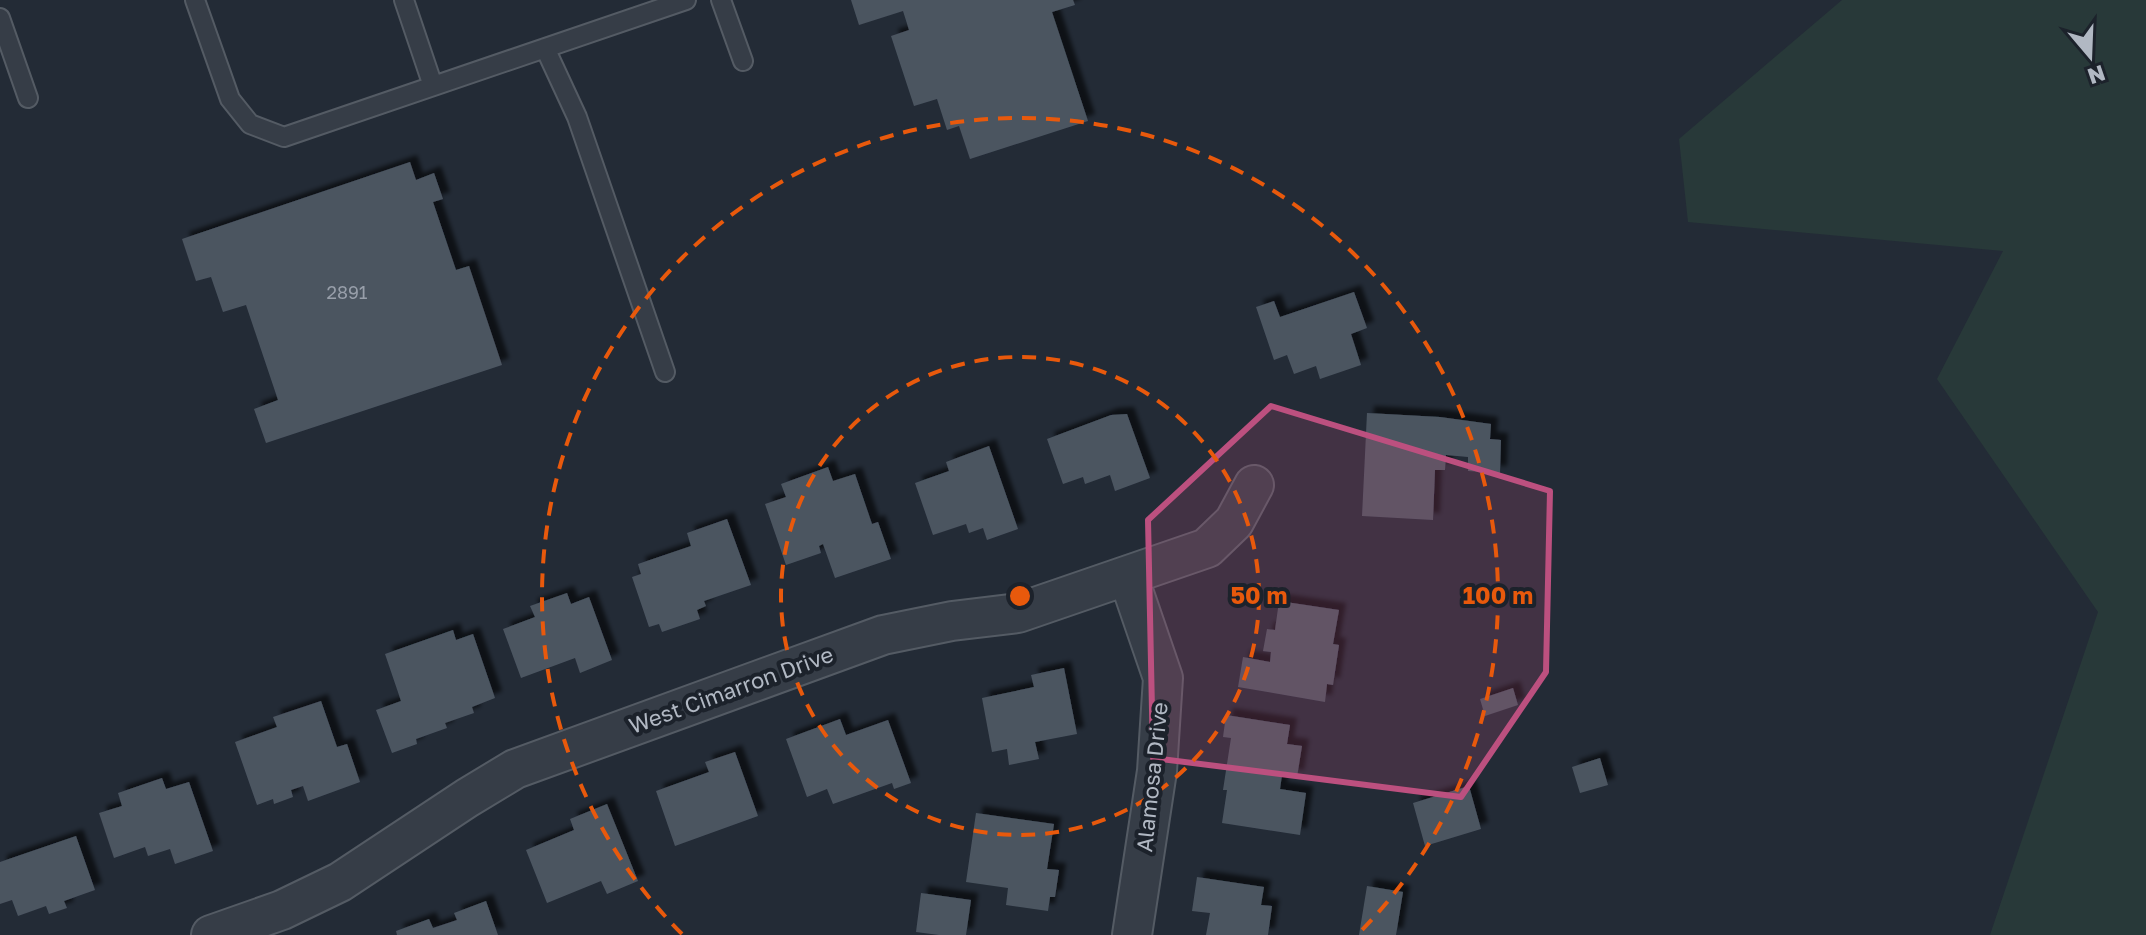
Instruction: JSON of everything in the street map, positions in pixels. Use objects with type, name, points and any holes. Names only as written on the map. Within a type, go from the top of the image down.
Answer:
[{"type":"street","name":"West Cimarron Drive","points":[[211,935],[282,910],[340,882],[515,769],[883,635],[952,621],[1018,613],[1207,548],[1234,522],[1254,485]]},
{"type":"street","name":"Alamosa Drive","points":[[1128,576],[1163,678],[1157,771],[1132,935]]},
{"type":"lane","points":[[195,0],[230,99],[250,124],[284,137],[686,0]]},
{"type":"lane","points":[[404,0],[433,86]]},
{"type":"lane","points":[[721,0],[743,61]]},
{"type":"lane","points":[[0,18],[28,98]]},
{"type":"lane","points":[[545,48],[577,117],[665,372]]},
{"type":"highlighted area","points":[[1271,406],[1550,491],[1546,672],[1461,797],[1153,758],[1148,520]]},
{"type":"shaded area","points":[[1842,0],[2146,0],[2146,935],[1990,935],[2098,612],[1937,379],[2003,251],[1688,222],[1679,139]]},
{"type":"building","points":[[851,0],[1073,0],[1075,5],[1052,12],[1088,121],[970,159],[959,126],[947,130],[937,99],[914,106],[891,36],[909,30],[903,11],[859,25]]},
{"type":"building","points":[[410,162],[416,180],[434,173],[443,199],[433,202],[456,270],[469,266],[502,365],[266,443],[254,409],[278,400],[246,305],[223,312],[211,277],[196,281],[182,239]]},
{"type":"building","points":[[1354,292],[1367,328],[1351,334],[1361,365],[1320,379],[1316,366],[1294,374],[1287,355],[1274,360],[1256,307],[1274,301],[1280,317]]},
{"type":"building","points":[[1367,413],[1440,417],[1491,424],[1490,439],[1501,440],[1500,473],[1468,471],[1468,457],[1446,455],[1445,470],[1435,470],[1433,520],[1362,516]]},
{"type":"building","points":[[1127,414],[1150,478],[1115,491],[1110,475],[1085,484],[1083,477],[1063,484],[1047,439],[1111,415]]},
{"type":"building","points":[[989,446],[1018,529],[987,540],[983,528],[969,533],[966,524],[933,535],[915,483],[949,471],[946,462]]},
{"type":"building","points":[[828,467],[833,481],[855,474],[872,524],[878,522],[891,559],[835,578],[823,544],[819,546],[821,553],[786,565],[765,504],[786,497],[781,484]]},
{"type":"building","points":[[727,519],[751,585],[704,601],[706,606],[697,610],[700,619],[662,632],[659,624],[649,627],[632,577],[641,574],[638,564],[691,546],[687,533]]},
{"type":"building","points":[[567,593],[571,604],[589,597],[612,660],[580,673],[575,658],[521,678],[503,629],[535,617],[530,606]]},
{"type":"building","points":[[1279,601],[1339,610],[1333,644],[1339,645],[1333,685],[1327,684],[1325,702],[1238,687],[1243,657],[1270,662],[1271,652],[1263,651],[1267,629],[1275,630]]},
{"type":"building","points":[[453,630],[456,640],[473,634],[495,698],[472,707],[474,713],[445,723],[447,728],[416,739],[417,744],[392,753],[376,710],[401,701],[385,654]]},
{"type":"building","points":[[1064,668],[1077,734],[1035,742],[1039,759],[1009,765],[1007,749],[992,752],[982,698],[1034,687],[1031,675]]},
{"type":"building","points":[[1513,688],[1518,705],[1485,716],[1480,699]]},
{"type":"building","points":[[321,701],[337,747],[347,744],[360,782],[308,801],[303,786],[291,790],[293,797],[274,804],[273,799],[257,805],[235,742],[277,727],[273,717]]},
{"type":"building","points":[[1226,715],[1290,725],[1287,744],[1302,746],[1297,777],[1282,775],[1280,789],[1306,793],[1300,835],[1222,823],[1227,790],[1223,790],[1231,738],[1223,737]]},
{"type":"building","points":[[840,719],[846,735],[888,720],[911,783],[894,789],[892,783],[833,804],[827,789],[807,797],[786,739]]},
{"type":"building","points":[[735,752],[758,816],[675,846],[656,791],[709,772],[705,762]]},
{"type":"building","points":[[1600,758],[1608,785],[1580,793],[1572,767]]},
{"type":"building","points":[[162,778],[166,789],[189,782],[213,851],[175,864],[170,849],[148,856],[145,847],[114,858],[99,813],[122,806],[118,793]]},
{"type":"building","points":[[1469,786],[1481,829],[1425,846],[1413,803]]},
{"type":"building","points":[[607,804],[638,881],[607,894],[601,881],[547,903],[526,850],[574,830],[570,819]]},
{"type":"building","points":[[976,813],[1054,824],[1047,869],[1059,870],[1055,897],[1050,897],[1048,911],[1006,905],[1008,888],[966,882]]},
{"type":"building","points":[[76,836],[95,890],[64,901],[67,908],[49,914],[46,906],[18,916],[12,900],[0,904],[0,862]]},
{"type":"building","points":[[1197,877],[1264,887],[1261,905],[1272,906],[1268,935],[1206,935],[1210,913],[1192,911]]},
{"type":"building","points":[[1367,886],[1403,892],[1396,935],[1359,935]]},
{"type":"building","points":[[921,893],[971,900],[966,935],[916,932]]},
{"type":"building","points":[[486,901],[498,935],[397,935],[396,931],[429,919],[433,928],[457,920],[454,913]]}]
